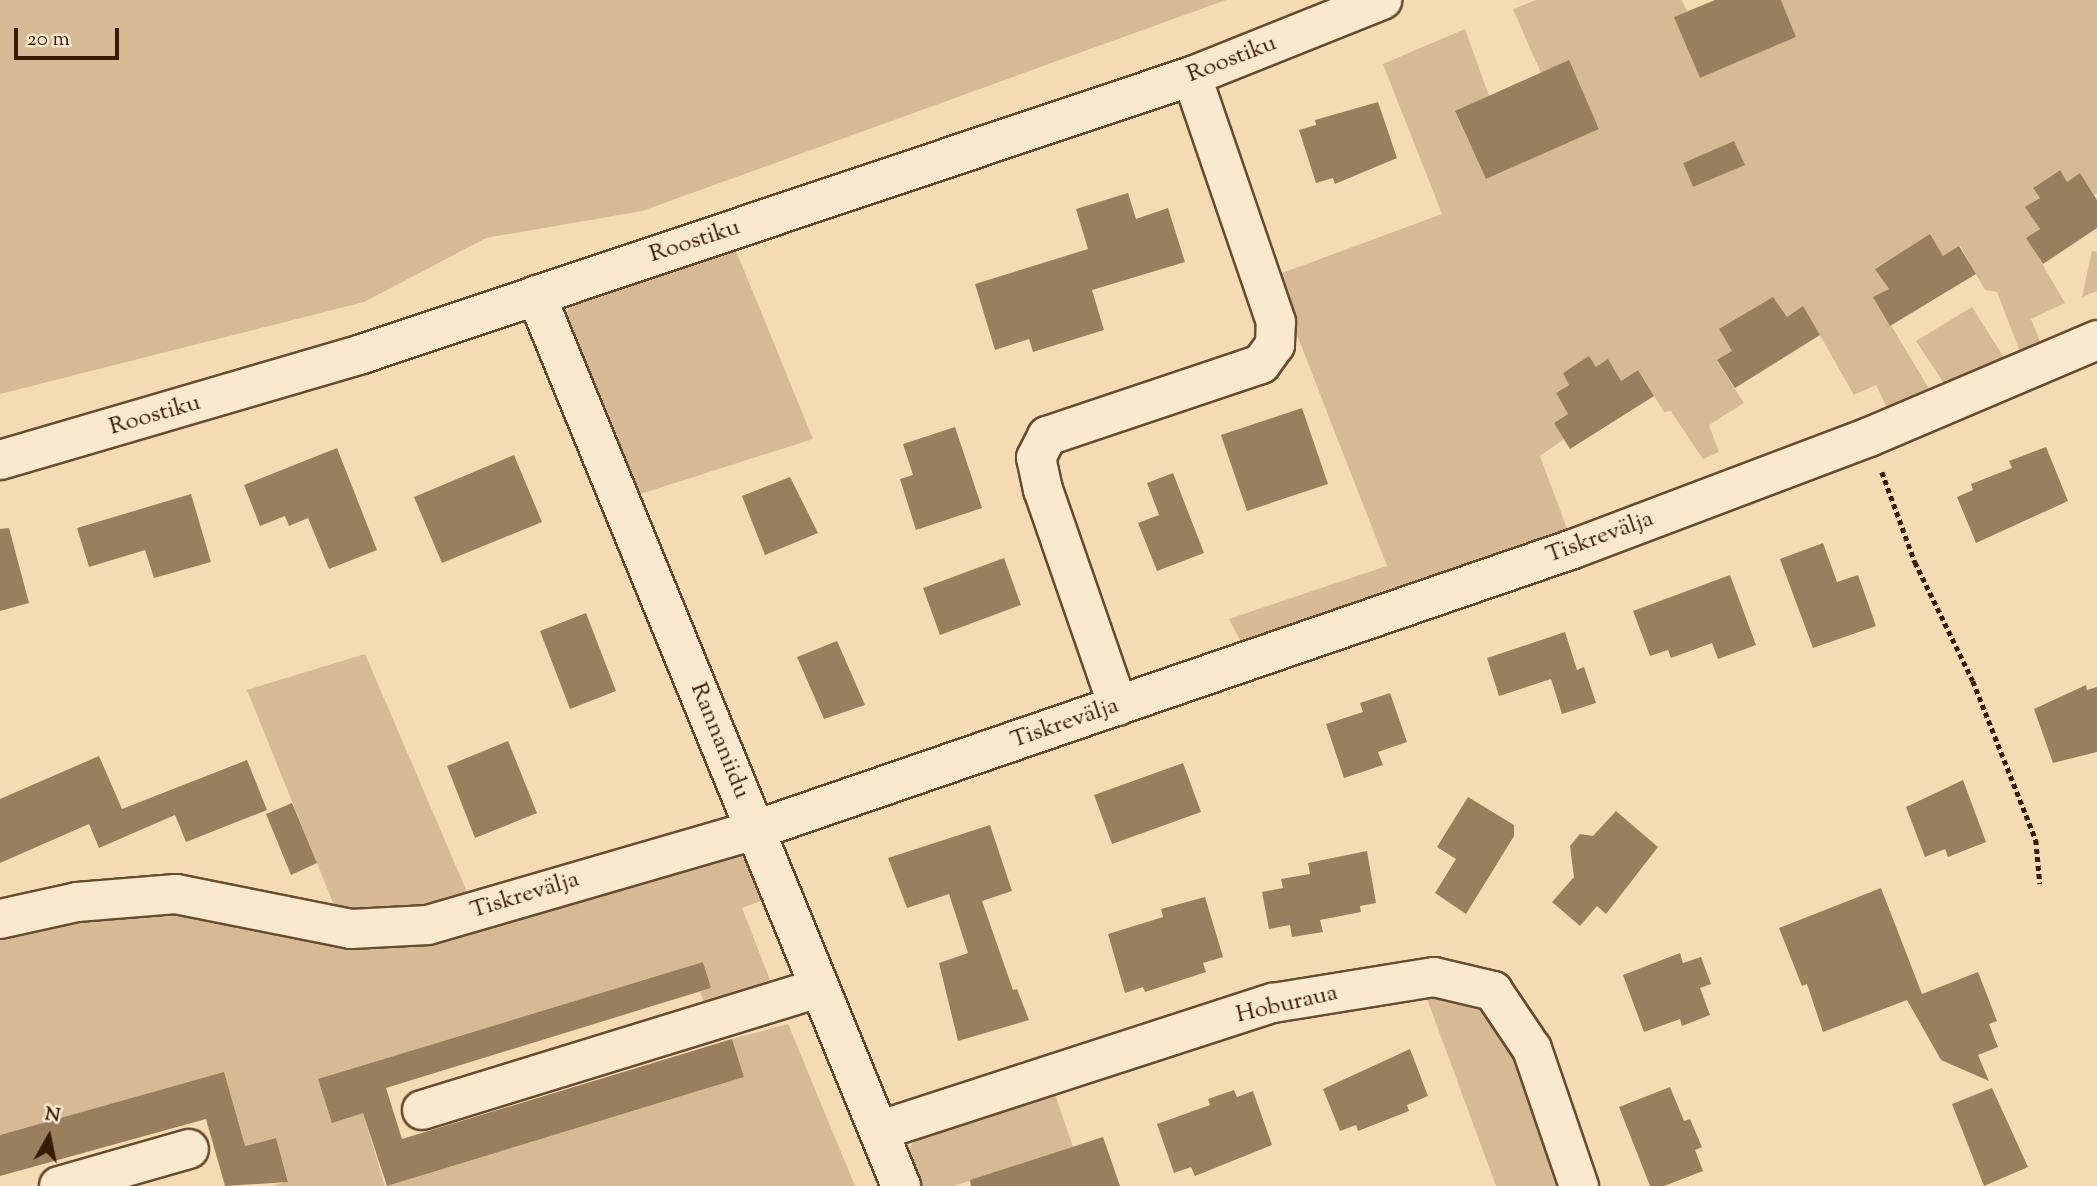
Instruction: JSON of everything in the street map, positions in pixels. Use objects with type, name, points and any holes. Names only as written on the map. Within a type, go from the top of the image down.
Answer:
[{"type":"street","name":"Roostiku","points":[[0,460],[362,354],[1192,76],[1382,0]]},
{"type":"street","points":[[1118,706],[1043,489],[1036,458],[1047,436],[1261,364],[1275,345],[1276,321],[1192,76]]},
{"type":"street","name":"Rannaniidu","points":[[536,295],[819,988],[881,1130],[901,1186]]},
{"type":"street","name":"Tiskrevälja","points":[[0,919],[76,902],[176,894],[351,929],[428,925],[755,830],[1573,549],[1869,437],[2097,340]]},
{"type":"street","name":"Hoburaua","points":[[881,1130],[1273,1003],[1434,977],[1493,991],[1532,1049],[1580,1186]]},
{"type":"street","points":[[422,1110],[819,988]]},
{"type":"street","points":[[59,1186],[189,1149]]},
{"type":"path","points":[[1869,437],[1915,562],[1973,681],[2036,840],[2039,884]]},
{"type":"shaded area","points":[[0,0],[1226,0],[642,211],[486,238],[364,302],[0,394]]},
{"type":"shaded area","points":[[1536,0],[1682,0],[1687,11],[1675,17],[1700,78],[1796,37],[1781,0],[2097,0],[2097,193],[2094,195],[2080,173],[2067,182],[2059,170],[2034,187],[2040,198],[2026,207],[2040,229],[2027,238],[2065,303],[2031,319],[2041,344],[2020,352],[1997,292],[1985,290],[1960,246],[1943,256],[1929,235],[1876,268],[1889,289],[1874,297],[1931,392],[1887,408],[1876,385],[1854,395],[1803,306],[1787,317],[1719,329],[1732,351],[1717,361],[1744,403],[1709,425],[1719,452],[1703,459],[1671,411],[1664,412],[1638,370],[1621,381],[1608,360],[1596,367],[1589,357],[1563,373],[1569,385],[1556,393],[1568,414],[1554,423],[1564,439],[1540,456],[1569,534],[1241,642],[1229,619],[1387,566],[1274,276],[1442,214],[1383,64],[1465,29],[1489,96],[1455,112],[1486,179],[1599,129],[1569,61],[1541,73],[1513,9]],"holes":[[[1734,141],[1744,165],[1693,187],[1683,163]]]},
{"type":"shaded area","points":[[732,241],[813,439],[631,497],[568,336],[566,313],[576,295]]},
{"type":"shaded area","points":[[2092,251],[2097,252],[2097,291],[2082,297]]},
{"type":"shaded area","points":[[1972,307],[2005,359],[1945,385],[1916,341]]},
{"type":"shaded area","points":[[365,654],[470,899],[420,913],[338,915],[247,690]]},
{"type":"shaded area","points":[[741,855],[754,860],[769,898],[742,908],[770,980],[742,989],[745,999],[707,1011],[700,992],[711,988],[703,962],[319,1079],[363,1113],[385,1186],[272,1186],[288,1181],[276,1138],[244,1146],[223,1073],[0,1135],[0,931],[136,906],[294,931],[672,861]]},
{"type":"shaded area","points":[[1423,988],[1461,990],[1516,1037],[1568,1186],[1496,1186]]},
{"type":"shaded area","points":[[788,1024],[855,1186],[387,1186],[744,1077],[732,1039]]},
{"type":"shaded area","points":[[1053,1088],[1073,1147],[954,1186],[915,1186],[905,1160],[918,1132]]},
{"type":"building","points":[[1715,0],[1781,0],[1796,37],[1700,78],[1674,17]]},
{"type":"building","points":[[1569,60],[1599,129],[1486,179],[1455,111]]},
{"type":"building","points":[[1378,102],[1397,158],[1335,184],[1333,178],[1316,183],[1299,130],[1316,125],[1315,120]]},
{"type":"building","points":[[1734,141],[1745,165],[1693,187],[1683,163]]},
{"type":"building","points":[[2060,170],[2067,182],[2080,173],[2097,200],[2097,228],[2043,264],[2026,238],[2040,229],[2025,207],[2040,198],[2033,188]]},
{"type":"building","points":[[1128,193],[1136,219],[1168,208],[1185,262],[1092,290],[1104,330],[1033,352],[1029,339],[995,350],[975,284],[1088,249],[1076,209]]},
{"type":"building","points":[[1930,234],[1943,256],[1959,246],[1976,274],[1890,326],[1873,297],[1889,289],[1875,269]]},
{"type":"building","points":[[1773,297],[1787,317],[1803,306],[1820,335],[1735,388],[1717,360],[1732,351],[1719,329]]},
{"type":"building","points":[[1589,356],[1596,367],[1608,359],[1621,381],[1638,370],[1654,396],[1570,449],[1554,423],[1568,414],[1556,393],[1569,385],[1563,373]]},
{"type":"building","points":[[1302,408],[1328,484],[1247,511],[1221,435]]},
{"type":"building","points":[[955,427],[982,508],[916,530],[900,479],[913,475],[903,444]]},
{"type":"building","points":[[2046,447],[2068,501],[1976,543],[1957,497],[1973,490],[1971,484],[2012,468],[2009,461]]},
{"type":"building","points":[[337,448],[377,550],[329,569],[308,518],[289,526],[285,516],[260,526],[244,485]]},
{"type":"building","points":[[514,455],[542,522],[442,563],[414,497]]},
{"type":"building","points":[[1173,473],[1204,553],[1157,571],[1138,523],[1159,515],[1147,483]]},
{"type":"building","points":[[790,477],[818,533],[765,555],[742,496]]},
{"type":"building","points":[[191,494],[211,562],[154,578],[145,550],[89,567],[77,528]]},
{"type":"building","points":[[9,528],[29,603],[0,611],[0,529]]},
{"type":"building","points":[[1823,543],[1837,582],[1858,575],[1876,626],[1813,648],[1780,559]]},
{"type":"building","points":[[1004,558],[1021,605],[940,635],[923,588]]},
{"type":"building","points":[[1730,575],[1756,645],[1718,659],[1712,643],[1671,658],[1668,650],[1650,656],[1633,611]]},
{"type":"building","points":[[586,613],[616,691],[570,709],[540,631]]},
{"type":"building","points":[[1565,632],[1577,670],[1584,667],[1596,703],[1562,714],[1551,679],[1499,696],[1487,658]]},
{"type":"building","points":[[837,641],[865,705],[824,719],[797,657]]},
{"type":"building","points":[[2086,685],[2087,690],[2097,687],[2097,752],[2053,763],[2034,709]]},
{"type":"building","points":[[1390,693],[1407,742],[1378,752],[1383,765],[1344,778],[1326,724],[1363,712],[1360,703]]},
{"type":"building","points":[[508,741],[537,813],[475,838],[447,766]]},
{"type":"building","points":[[99,756],[122,809],[247,760],[267,810],[186,842],[175,815],[99,848],[89,824],[0,863],[0,799]]},
{"type":"building","points":[[1183,763],[1201,812],[1112,844],[1094,795]]},
{"type":"building","points":[[1963,780],[1986,842],[1948,857],[1945,849],[1925,857],[1906,807]]},
{"type":"building","points":[[1468,797],[1514,825],[1514,836],[1466,914],[1435,893],[1456,859],[1437,847]]},
{"type":"building","points":[[292,803],[317,863],[291,875],[266,814]]},
{"type":"building","points":[[1616,811],[1658,847],[1606,914],[1597,906],[1580,926],[1552,902],[1574,877],[1570,846],[1580,834],[1593,836]]},
{"type":"building","points":[[990,825],[1012,891],[982,901],[1013,990],[1017,989],[1029,1020],[958,1041],[939,963],[968,953],[949,894],[907,908],[888,858]]},
{"type":"building","points":[[1367,851],[1376,903],[1360,906],[1361,912],[1320,920],[1323,932],[1292,937],[1290,925],[1269,929],[1262,892],[1283,888],[1281,879],[1310,874],[1308,863]]},
{"type":"building","points":[[1881,888],[1922,994],[1978,972],[1997,1021],[1989,1024],[1998,1047],[1978,1055],[1989,1081],[1941,1060],[1907,1000],[1823,1032],[1807,984],[1802,986],[1779,928]]},
{"type":"building","points":[[1205,897],[1223,957],[1203,963],[1206,972],[1145,992],[1143,987],[1125,993],[1108,934],[1163,917],[1161,909]]},
{"type":"building","points":[[1680,953],[1683,963],[1701,957],[1711,984],[1700,988],[1710,1015],[1682,1026],[1680,1019],[1644,1032],[1623,975]]},
{"type":"building","points":[[703,962],[711,988],[386,1088],[402,1139],[732,1039],[744,1077],[387,1186],[363,1113],[332,1123],[318,1079]]},
{"type":"building","points":[[1410,1049],[1428,1096],[1407,1105],[1409,1111],[1358,1131],[1356,1125],[1340,1131],[1323,1089]]},
{"type":"building","points":[[224,1072],[245,1146],[276,1138],[288,1182],[225,1186],[206,1119],[0,1176],[0,1135]]},
{"type":"building","points":[[1670,1087],[1684,1121],[1690,1119],[1702,1147],[1695,1150],[1703,1171],[1664,1186],[1650,1186],[1619,1107]]},
{"type":"building","points":[[1992,1088],[2028,1167],[1984,1186],[1952,1104]]},
{"type":"building","points":[[1234,1090],[1237,1097],[1253,1091],[1272,1145],[1195,1176],[1191,1167],[1174,1173],[1157,1124],[1210,1105],[1208,1099]]},
{"type":"building","points":[[1103,1137],[1120,1186],[971,1186],[970,1180]]}]
